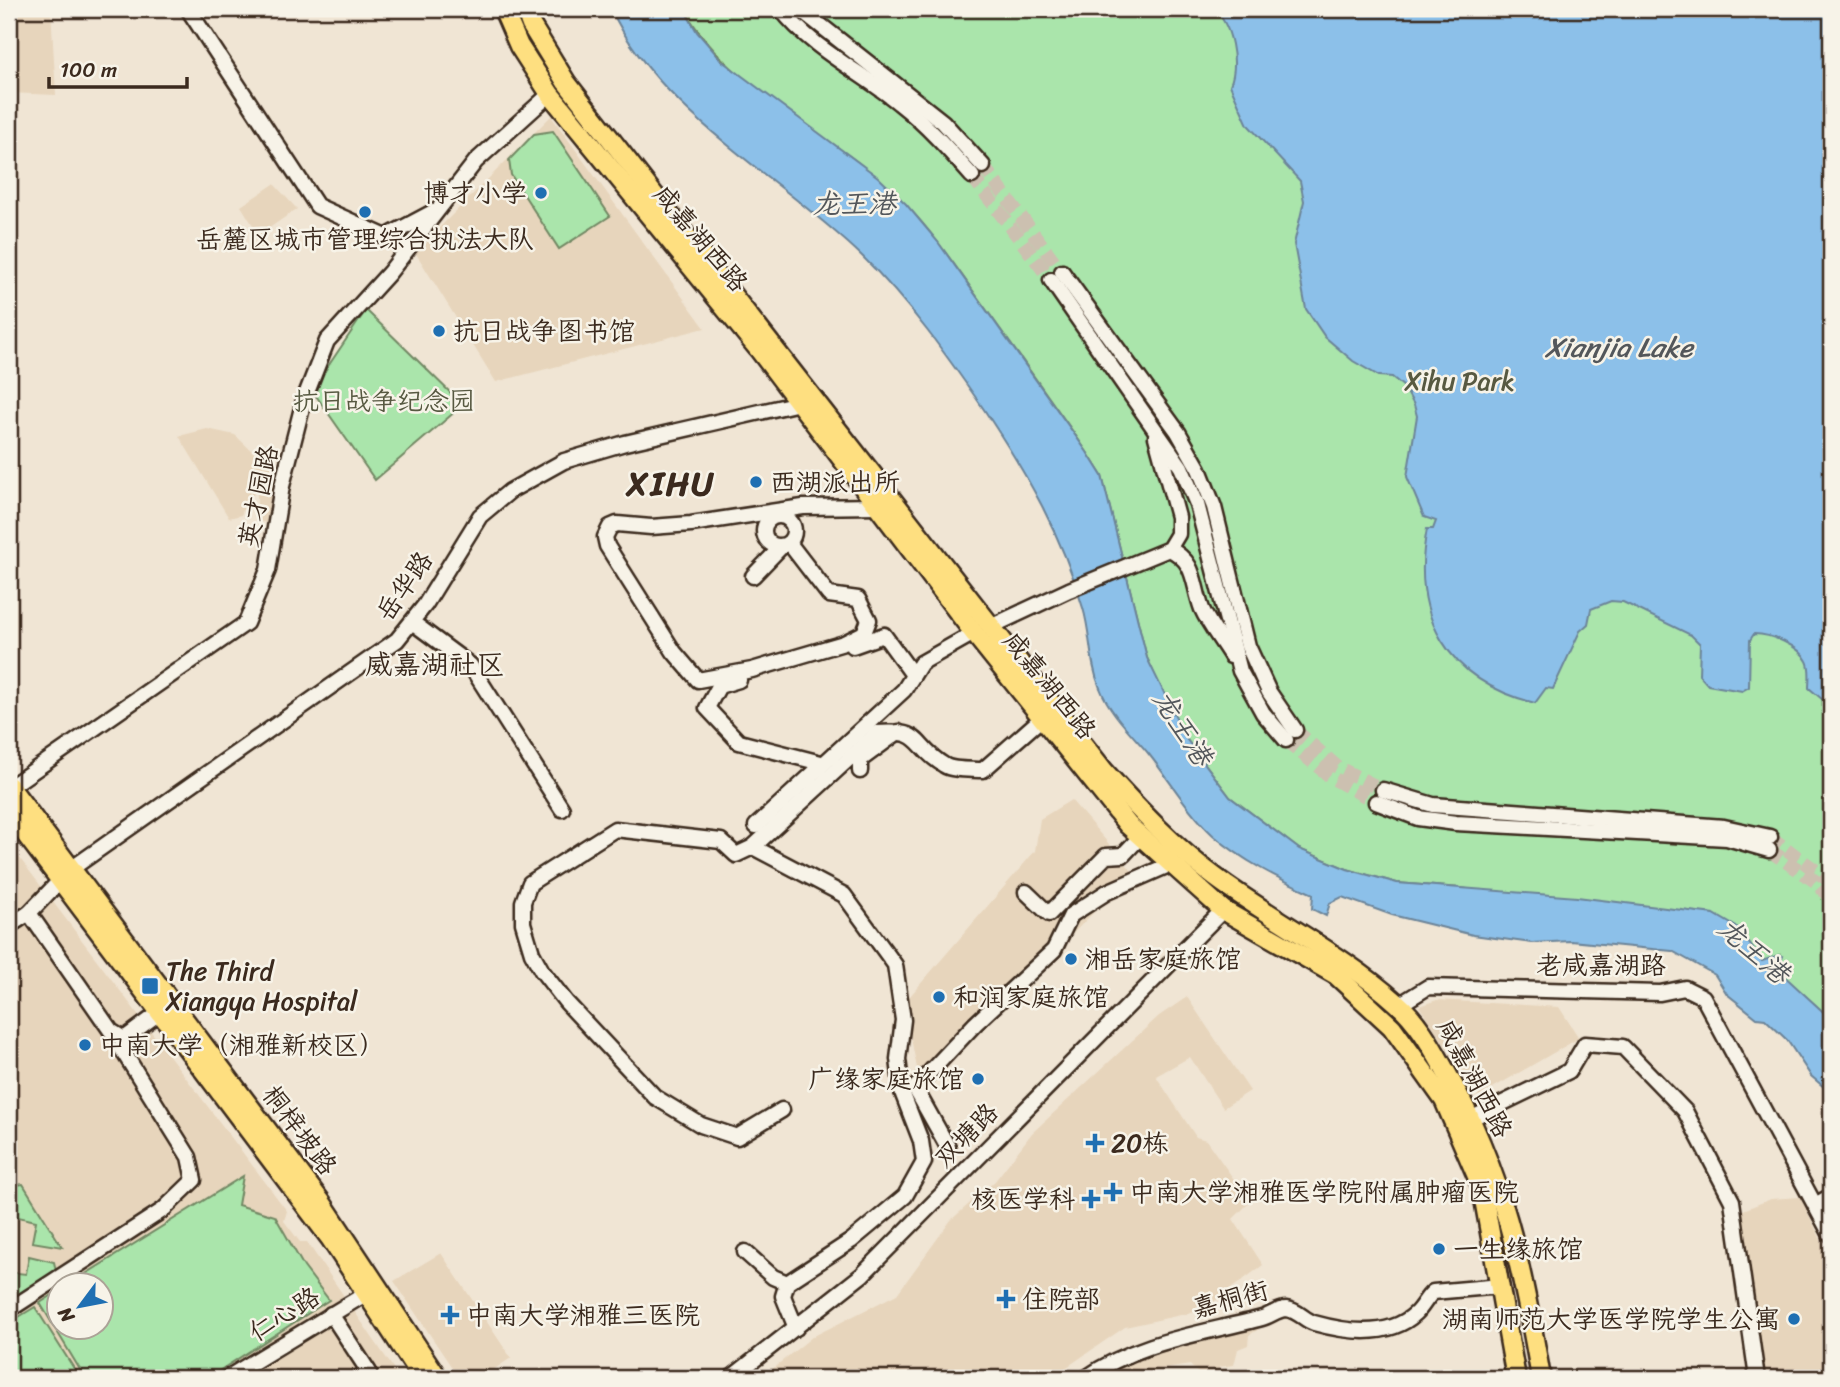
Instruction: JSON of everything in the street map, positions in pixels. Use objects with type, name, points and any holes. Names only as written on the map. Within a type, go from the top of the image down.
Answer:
[{"type":"main road","name":"咸嘉湖西路","points":[[503,9],[519,46],[550,94],[760,351],[808,401],[879,506],[1104,771],[1178,849],[1258,906],[1343,960],[1399,1005],[1423,1031],[1470,1119],[1497,1178],[1523,1270],[1541,1378]]},
{"type":"main road","name":"咸嘉湖西路","points":[[525,9],[531,25],[566,82],[982,630],[1042,718],[1128,825],[1223,910],[1336,975],[1392,1027],[1444,1100],[1482,1188],[1516,1378]]},
{"type":"main road","name":"桐梓坡路","points":[[9,786],[159,1013],[310,1211],[422,1378]]},
{"type":"main road","name":"桐梓坡路","points":[[9,812],[65,873],[322,1203],[438,1378]]},
{"type":"street","points":[[188,9],[317,206],[386,237],[439,209]]},
{"type":"street","points":[[781,9],[797,30],[899,102],[977,171],[943,122],[800,9]]},
{"type":"street","name":"英才园路","points":[[9,786],[246,623],[268,570],[282,486],[304,400],[327,341],[389,273],[476,161],[550,94]]},
{"type":"street","points":[[1169,549],[1183,556],[1190,566],[1202,610],[1263,713],[1290,735],[1248,646],[1214,507],[1199,468],[1178,432],[1056,276],[1181,467],[1197,504],[1240,671]]},
{"type":"street","name":"岳华路","points":[[9,926],[29,914],[65,873],[358,670],[397,640],[412,622],[480,516],[510,491],[564,461],[625,443],[808,401]]},
{"type":"street","points":[[756,826],[821,763],[904,690],[921,663],[982,630],[1069,590],[1169,549],[1178,534],[1178,517],[1152,422]]},
{"type":"street","points":[[753,576],[785,545],[829,595],[858,598],[869,621],[864,633],[844,643],[752,670],[698,680],[674,652],[607,546],[605,537],[610,527],[617,524],[651,527],[691,524],[803,507],[879,506]]},
{"type":"street","points":[[412,622],[470,665],[562,808]]},
{"type":"street","points":[[821,763],[739,742],[707,708],[719,687],[884,635],[913,675]]},
{"type":"street","points":[[782,1110],[737,1138],[701,1125],[656,1097],[566,1002],[542,971],[532,953],[523,923],[523,902],[530,883],[615,829],[721,841],[736,855],[752,847],[877,733],[899,731],[911,734],[946,766],[983,769],[1042,718]]},
{"type":"street","points":[[860,771],[860,760],[899,731]]},
{"type":"street","points":[[1379,796],[1433,805],[1724,827],[1769,844]]},
{"type":"street","points":[[1026,892],[1049,914],[1106,856],[1123,855],[1140,836]]},
{"type":"street","points":[[752,847],[844,895],[895,965],[891,975],[903,1020],[898,1059],[902,1092],[921,1141],[924,1162],[905,1196],[851,1241],[787,1283],[783,1296],[796,1328]]},
{"type":"street","points":[[948,1146],[915,1088],[975,1024],[1054,950],[1071,915],[1107,892],[1171,864]]},
{"type":"street","name":"双塘路","points":[[731,1378],[862,1275],[1223,910]]},
{"type":"street","points":[[29,914],[111,1031],[124,1039]]},
{"type":"street","name":"老咸嘉湖路","points":[[1399,1005],[1428,987],[1660,993],[1685,988],[1703,998],[1831,1235]]},
{"type":"street","points":[[9,1310],[163,1210],[194,1180],[189,1157],[121,1048],[124,1039],[159,1013]]},
{"type":"street","points":[[1470,1119],[1569,1071],[1586,1044],[1623,1047],[1685,1111],[1732,1201],[1757,1378]]},
{"type":"street","points":[[1815,1205],[1831,1196]]},
{"type":"street","points":[[745,1252],[773,1277],[787,1283]]},
{"type":"street","name":"嘉桐街","points":[[1086,1378],[1118,1359],[1157,1343],[1264,1318],[1282,1309],[1292,1310],[1309,1321],[1334,1329],[1366,1331],[1390,1327],[1409,1319],[1433,1292],[1501,1286]]},
{"type":"street","name":"仁心路","points":[[227,1378],[245,1374],[331,1314],[367,1293]]},
{"type":"street","points":[[331,1314],[369,1372],[358,1378]]},
{"type":"street","points":[[1822,1378],[1831,1375]]},
{"type":"shaded area","points":[[9,9],[51,9],[56,95],[9,93]]},
{"type":"shaded area","name":"博才小学","points":[[551,116],[705,328],[496,382],[415,252]]},
{"type":"shaded area","points":[[274,184],[297,209],[259,235],[241,206]]},
{"type":"shaded area","points":[[207,429],[235,435],[255,454],[280,465],[266,523],[257,520],[257,490],[241,515],[229,518],[179,436]]},
{"type":"shaded area","points":[[1071,800],[1133,872],[1045,962],[919,1078],[904,1003],[1035,851],[1040,819]]},
{"type":"shaded area","name":"中南大学（湘雅新校区）","points":[[9,844],[287,1211],[284,1221],[300,1242],[307,1242],[400,1378],[9,1378]]},
{"type":"shaded area","name":"中南大学湘雅医学院附属肿瘤医院","points":[[1187,997],[1250,1091],[1223,1108],[1190,1057],[1156,1076],[1196,1137],[1206,1140],[1250,1202],[1233,1219],[1263,1265],[1212,1303],[1209,1309],[1125,1327],[1051,1378],[761,1378],[812,1337],[897,1294],[951,1220],[995,1181],[1032,1133],[1159,1016]]},
{"type":"shaded area","points":[[1437,1000],[1559,1007],[1579,1038],[1479,1096],[1419,1006]]},
{"type":"shaded area","name":"湖南师范大学医学院学生公寓","points":[[1800,1197],[1831,1260],[1831,1378],[1765,1378],[1741,1211],[1771,1199]]},
{"type":"shaded area","name":"中南大学湘雅三医院","points":[[441,1253],[511,1358],[481,1378],[459,1378],[394,1281]]},
{"type":"shaded area","points":[[1254,1321],[1259,1329],[1249,1335],[1248,1345],[1238,1349],[1234,1365],[1219,1367],[1219,1375],[1199,1378],[1199,1374],[1190,1365],[1158,1370],[1141,1378],[1087,1378],[1099,1370]]},
{"type":"green space","name":"Xihu Park","points":[[684,9],[1831,9],[1831,1019],[1780,973],[1780,955],[1762,962],[1738,928],[1461,888],[1397,883],[1347,869],[1299,849],[1230,797],[1187,740],[1147,658],[1102,476],[1087,452],[955,266],[916,216],[878,179],[730,66],[705,40]]},
{"type":"green space","points":[[553,131],[610,216],[559,249],[511,175],[509,160],[534,134]]},
{"type":"green space","name":"抗日战争纪念园","points":[[366,310],[463,405],[375,480],[312,390]]},
{"type":"green space","points":[[243,1176],[238,1205],[275,1216],[304,1267],[329,1300],[208,1378],[85,1378],[63,1342],[116,1342],[116,1272],[89,1272]]},
{"type":"green space","points":[[23,1184],[62,1247],[32,1242],[36,1221],[9,1215],[9,1186]]},
{"type":"green space","points":[[29,1256],[54,1262],[56,1271],[46,1272],[46,1278],[9,1304],[9,1272],[26,1274]]},
{"type":"green space","points":[[46,1299],[46,1313],[40,1303]]},
{"type":"green space","points":[[35,1307],[46,1324],[46,1342],[57,1342],[80,1378],[9,1378],[9,1323]]},
{"type":"water","name":"龙王港","points":[[611,9],[684,9],[697,32],[722,61],[878,177],[906,204],[938,242],[1102,476],[1147,658],[1187,740],[1230,797],[1299,849],[1347,869],[1397,883],[1577,897],[1714,914],[1738,928],[1762,961],[1783,956],[1779,965],[1781,973],[1831,1019],[1831,1093],[1811,1076],[1787,1040],[1765,1019],[1757,1018],[1727,994],[1715,975],[1672,951],[1571,941],[1532,943],[1473,935],[1392,915],[1342,897],[1330,903],[1326,916],[1312,909],[1313,894],[1261,868],[1213,835],[1187,806],[1104,697],[1096,678],[1083,608],[1054,530],[1015,459],[942,350],[896,292],[862,256],[690,112],[659,80],[632,46]]},
{"type":"water","name":"Xianjia Lake","points":[[1213,9],[1831,9],[1831,699],[1823,700],[1809,688],[1808,664],[1798,650],[1776,638],[1754,634],[1750,640],[1749,687],[1742,691],[1708,685],[1699,675],[1700,644],[1691,635],[1623,602],[1611,601],[1591,609],[1588,624],[1580,631],[1553,689],[1546,688],[1535,703],[1504,693],[1479,679],[1458,661],[1442,640],[1430,616],[1424,590],[1423,561],[1427,529],[1433,529],[1436,521],[1424,517],[1407,477],[1417,416],[1414,405],[1404,387],[1392,377],[1379,376],[1353,361],[1325,337],[1306,309],[1294,244],[1304,201],[1300,181],[1248,125],[1230,85],[1234,55],[1229,34],[1220,15]]},
{"type":"tunnel","points":[[983,166],[1062,272]]},
{"type":"tunnel","points":[[972,176],[1051,280]]},
{"type":"tunnel","points":[[1295,730],[1337,767],[1383,790]]},
{"type":"tunnel","points":[[1286,740],[1331,777],[1376,802]]},
{"type":"tunnel","points":[[1770,837],[1831,882]]},
{"type":"tunnel","points":[[1769,850],[1815,881],[1831,899]]},
{"type":"place","name":"博才小学","points":[[541,193]]},
{"type":"place","name":"岳麓区城市管理综合执法大队","points":[[365,212]]},
{"type":"place","name":"抗日战争图书馆","points":[[439,331]]},
{"type":"place","name":"西湖派出所","points":[[756,482]]},
{"type":"place","name":"湘岳家庭旅馆","points":[[1071,959]]},
{"type":"place","name":"The Third Xiangya Hospital","points":[[150,986]]},
{"type":"place","name":"和润家庭旅馆","points":[[939,997]]},
{"type":"place","name":"中南大学（湘雅新校区）","points":[[85,1045]]},
{"type":"place","name":"广缘家庭旅馆","points":[[978,1079]]},
{"type":"place","name":"20栋","points":[[1095,1143]]},
{"type":"place","name":"中南大学湘雅医学院附属肿瘤医院","points":[[1113,1192]]},
{"type":"place","name":"核医学科","points":[[1091,1199]]},
{"type":"place","name":"一生缘旅馆","points":[[1439,1249]]},
{"type":"place","name":"住院部","points":[[1006,1299]]},
{"type":"place","name":"中南大学湘雅三医院","points":[[450,1315]]},
{"type":"place","name":"湖南师范大学医学院学生公寓","points":[[1794,1319]]},
{"type":"district","name":"XIHU","points":[[671,483]]},
{"type":"district","name":"威嘉湖社区","points":[[435,664]]}]
